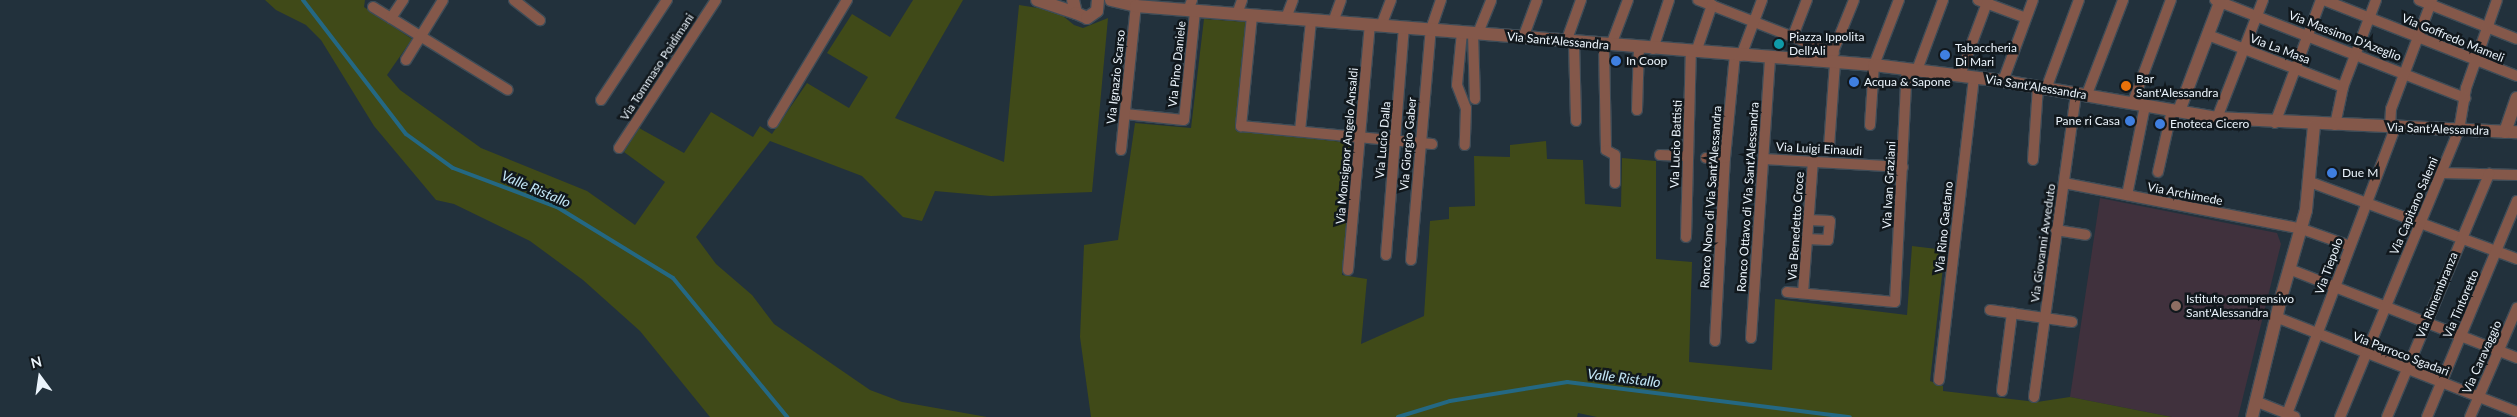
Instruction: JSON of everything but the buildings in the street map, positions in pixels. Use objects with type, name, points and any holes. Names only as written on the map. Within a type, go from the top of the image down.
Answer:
[{"type":"street","points":[[391,18],[402,0]]},
{"type":"street","points":[[406,60],[443,0]]},
{"type":"street","points":[[514,0],[540,20]]},
{"type":"street","points":[[601,100],[667,0]]},
{"type":"street","name":"Via Tommaso Poidimani","points":[[619,148],[716,0]]},
{"type":"street","points":[[773,123],[847,0]]},
{"type":"street","points":[[1037,0],[1074,6],[1083,17],[1105,3],[1136,6]]},
{"type":"street","points":[[1237,14],[1242,0]]},
{"type":"street","points":[[1286,18],[1293,0]]},
{"type":"street","points":[[1333,22],[1342,0]]},
{"type":"street","name":"Via Monsignor Angelo Ansaldi","points":[[1348,270],[1360,138],[1376,25],[1391,0]]},
{"type":"street","name":"Via Giorgio Gaber","points":[[1411,260],[1419,143],[1431,29],[1441,0]]},
{"type":"street","points":[[1465,145],[1466,108],[1457,85],[1471,33],[1490,0]]},
{"type":"street","points":[[1523,38],[1537,0]]},
{"type":"street","points":[[1576,121],[1570,42],[1581,0]]},
{"type":"street","points":[[1615,183],[1616,154],[1606,150],[1608,45],[1628,0]]},
{"type":"street","points":[[1653,48],[1670,0]]},
{"type":"street","points":[[1698,0],[1754,23],[1793,36],[1832,59]]},
{"type":"street","name":"Ronco Nono di Via Sant'Alessandra","points":[[1715,341],[1725,158],[1738,55],[1754,23],[1762,0]]},
{"type":"street","points":[[1793,36],[1807,0]]},
{"type":"street","points":[[1829,147],[1832,59],[1854,0]]},
{"type":"street","points":[[1870,125],[1874,64],[1899,0]]},
{"type":"street","name":"Via Ivan Graziani","points":[[1803,293],[1895,302],[1903,167],[1912,70],[1943,0]]},
{"type":"street","points":[[2003,81],[2033,0]]},
{"type":"street","points":[[2033,160],[2042,88],[2079,0]]},
{"type":"street","name":"Via Giovanni Avveduto","points":[[2034,397],[2056,230],[2082,94],[2123,0]]},
{"type":"street","points":[[2127,195],[2139,104],[2171,0]]},
{"type":"street","points":[[2217,118],[2263,0]]},
{"type":"street","points":[[2274,123],[2296,69],[2307,35],[2323,0]]},
{"type":"street","name":"Via Goffredo Mameli","points":[[2323,0],[2517,76]]},
{"type":"street","points":[[2335,125],[2343,88],[2376,0]]},
{"type":"street","points":[[2419,0],[2431,2],[2517,39]]},
{"type":"street","name":"Via Capitano Salemi","points":[[2340,417],[2459,130],[2465,98],[2497,0]]},
{"type":"street","points":[[1960,75],[1984,1],[2026,18]]},
{"type":"street","points":[[2158,172],[2175,111],[2208,35],[2218,1]]},
{"type":"street","name":"Via Massimo D'Azeglio","points":[[2218,1],[2356,56],[2404,72],[2465,98]]},
{"type":"street","name":"Via Tiepolo","points":[[2291,415],[2317,334],[2368,202],[2393,128],[2391,109],[2431,2]]},
{"type":"street","points":[[1105,3],[1136,6]]},
{"type":"street","name":"Via Lucio Battisti","points":[[1686,238],[1693,52],[1712,5]]},
{"type":"street","points":[[373,6],[508,90]]},
{"type":"street","name":"Via Sant'Alessandra","points":[[1136,6],[1192,7],[1252,16],[1431,29],[1770,58],[1832,59],[2003,81],[2217,118],[2314,125],[2511,132]]},
{"type":"street","name":"Via Ignazio Scarso","points":[[1121,150],[1136,6]]},
{"type":"street","name":"Via Pino Daniele","points":[[1125,114],[1184,120],[1192,7]]},
{"type":"street","points":[[1252,16],[1242,126],[1432,144]]},
{"type":"street","points":[[1300,131],[1311,20]]},
{"type":"street","name":"Via Lucio Dalla","points":[[1386,255],[1404,28]]},
{"type":"street","points":[[1471,33],[1475,99]]},
{"type":"street","name":"Via La Masa","points":[[2208,35],[2343,88]]},
{"type":"street","points":[[1637,110],[1639,47]]},
{"type":"street","name":"Ronco Ottavo di Via Sant'Alessandra","points":[[1751,338],[1770,58]]},
{"type":"street","name":"Via Rino Gaetano","points":[[1939,380],[1974,77]]},
{"type":"street","points":[[2511,132],[2517,98]]},
{"type":"street","points":[[2252,417],[2276,317],[2302,229],[2310,182],[2314,125]]},
{"type":"street","points":[[1660,155],[1688,156]]},
{"type":"street","points":[[1706,158],[1725,158]]},
{"type":"street","name":"Via Luigi Einaudi","points":[[1764,159],[1903,167]]},
{"type":"street","name":"Via Benedetto Croce","points":[[1803,293],[1813,161]]},
{"type":"street","points":[[2442,174],[2517,175]]},
{"type":"street","name":"Via Rimembranza","points":[[2387,417],[2489,174]]},
{"type":"street","points":[[2310,182],[2517,259]]},
{"type":"street","name":"Via Archimede","points":[[2064,183],[2302,229],[2350,246]]},
{"type":"street","name":"Via Tintoretto","points":[[2427,417],[2517,201]]},
{"type":"street","points":[[1807,239],[1828,240],[1830,221],[1809,220]]},
{"type":"street","points":[[2056,230],[2086,235]]},
{"type":"street","points":[[2289,270],[2386,305],[2517,358]]},
{"type":"street","points":[[1787,292],[1803,293]]},
{"type":"street","name":"Via Caravaggio","points":[[2470,417],[2517,308]]},
{"type":"street","points":[[1990,310],[2072,322]]},
{"type":"street","points":[[2002,391],[2012,313]]},
{"type":"street","name":"Via Parroco Sgadari","points":[[2276,317],[2406,370],[2515,411]]},
{"type":"street","points":[[2255,401],[2291,415]]},
{"type":"shaded area","name":"Istituto comprensivo Sant'Alessandra","points":[[2100,198],[2277,233],[2281,244],[2238,417],[2172,417],[2070,397]]},
{"type":"green space","points":[[265,0],[365,0],[364,7],[412,39],[387,75],[400,90],[481,148],[587,191],[635,225],[665,182],[624,152],[639,128],[684,153],[711,112],[753,137],[760,126],[772,134],[807,83],[849,108],[868,77],[827,53],[852,14],[890,37],[913,0],[963,0],[895,118],[1004,162],[1019,5],[1057,11],[1074,25],[1083,28],[1108,18],[1092,192],[991,196],[935,191],[922,221],[903,217],[862,176],[770,141],[696,237],[716,264],[752,295],[774,324],[870,390],[902,402],[987,417],[710,417],[640,331],[583,280],[530,241],[454,204],[436,200],[374,126],[321,40],[306,25],[276,10]]},
{"type":"green space","points":[[1204,19],[1246,22],[1236,131],[1353,143],[1342,275],[1367,279],[1361,344],[1424,316],[1430,221],[1449,219],[1449,207],[1475,206],[1474,156],[1510,157],[1510,145],[1546,141],[1547,159],[1583,160],[1585,204],[1621,207],[1622,158],[1656,161],[1656,259],[1692,262],[1689,362],[1772,370],[1775,299],[1907,315],[1912,246],[1945,250],[1930,381],[1943,386],[1943,391],[2037,402],[2070,397],[2172,417],[1597,417],[1578,413],[1577,417],[1091,417],[1080,337],[1084,245],[1118,240],[1135,123],[1191,128]]},
{"type":"waterway","name":"Valle Ristallo","points":[[303,0],[406,134],[453,168],[557,207],[673,278],[787,417]]},
{"type":"waterway","name":"Valle Ristallo","points":[[1398,417],[1450,401],[1567,382],[1850,417]]},
{"type":"place","name":"Piazza Ippolita Dell'Ali","points":[[1779,44]]},
{"type":"place","name":"Tabaccheria Di Mari","points":[[1945,55]]},
{"type":"place","name":"In Coop","points":[[1616,61]]},
{"type":"place","name":"Acqua & Sapone","points":[[1854,82]]},
{"type":"place","name":"Bar Sant'Alessandra","points":[[2126,86]]},
{"type":"place","name":"Pane ri Casa","points":[[2130,121]]},
{"type":"place","name":"Enoteca Cicero","points":[[2160,124]]},
{"type":"place","name":"Due M","points":[[2332,173]]},
{"type":"place","name":"Istituto comprensivo Sant'Alessandra","points":[[2176,306]]}]
